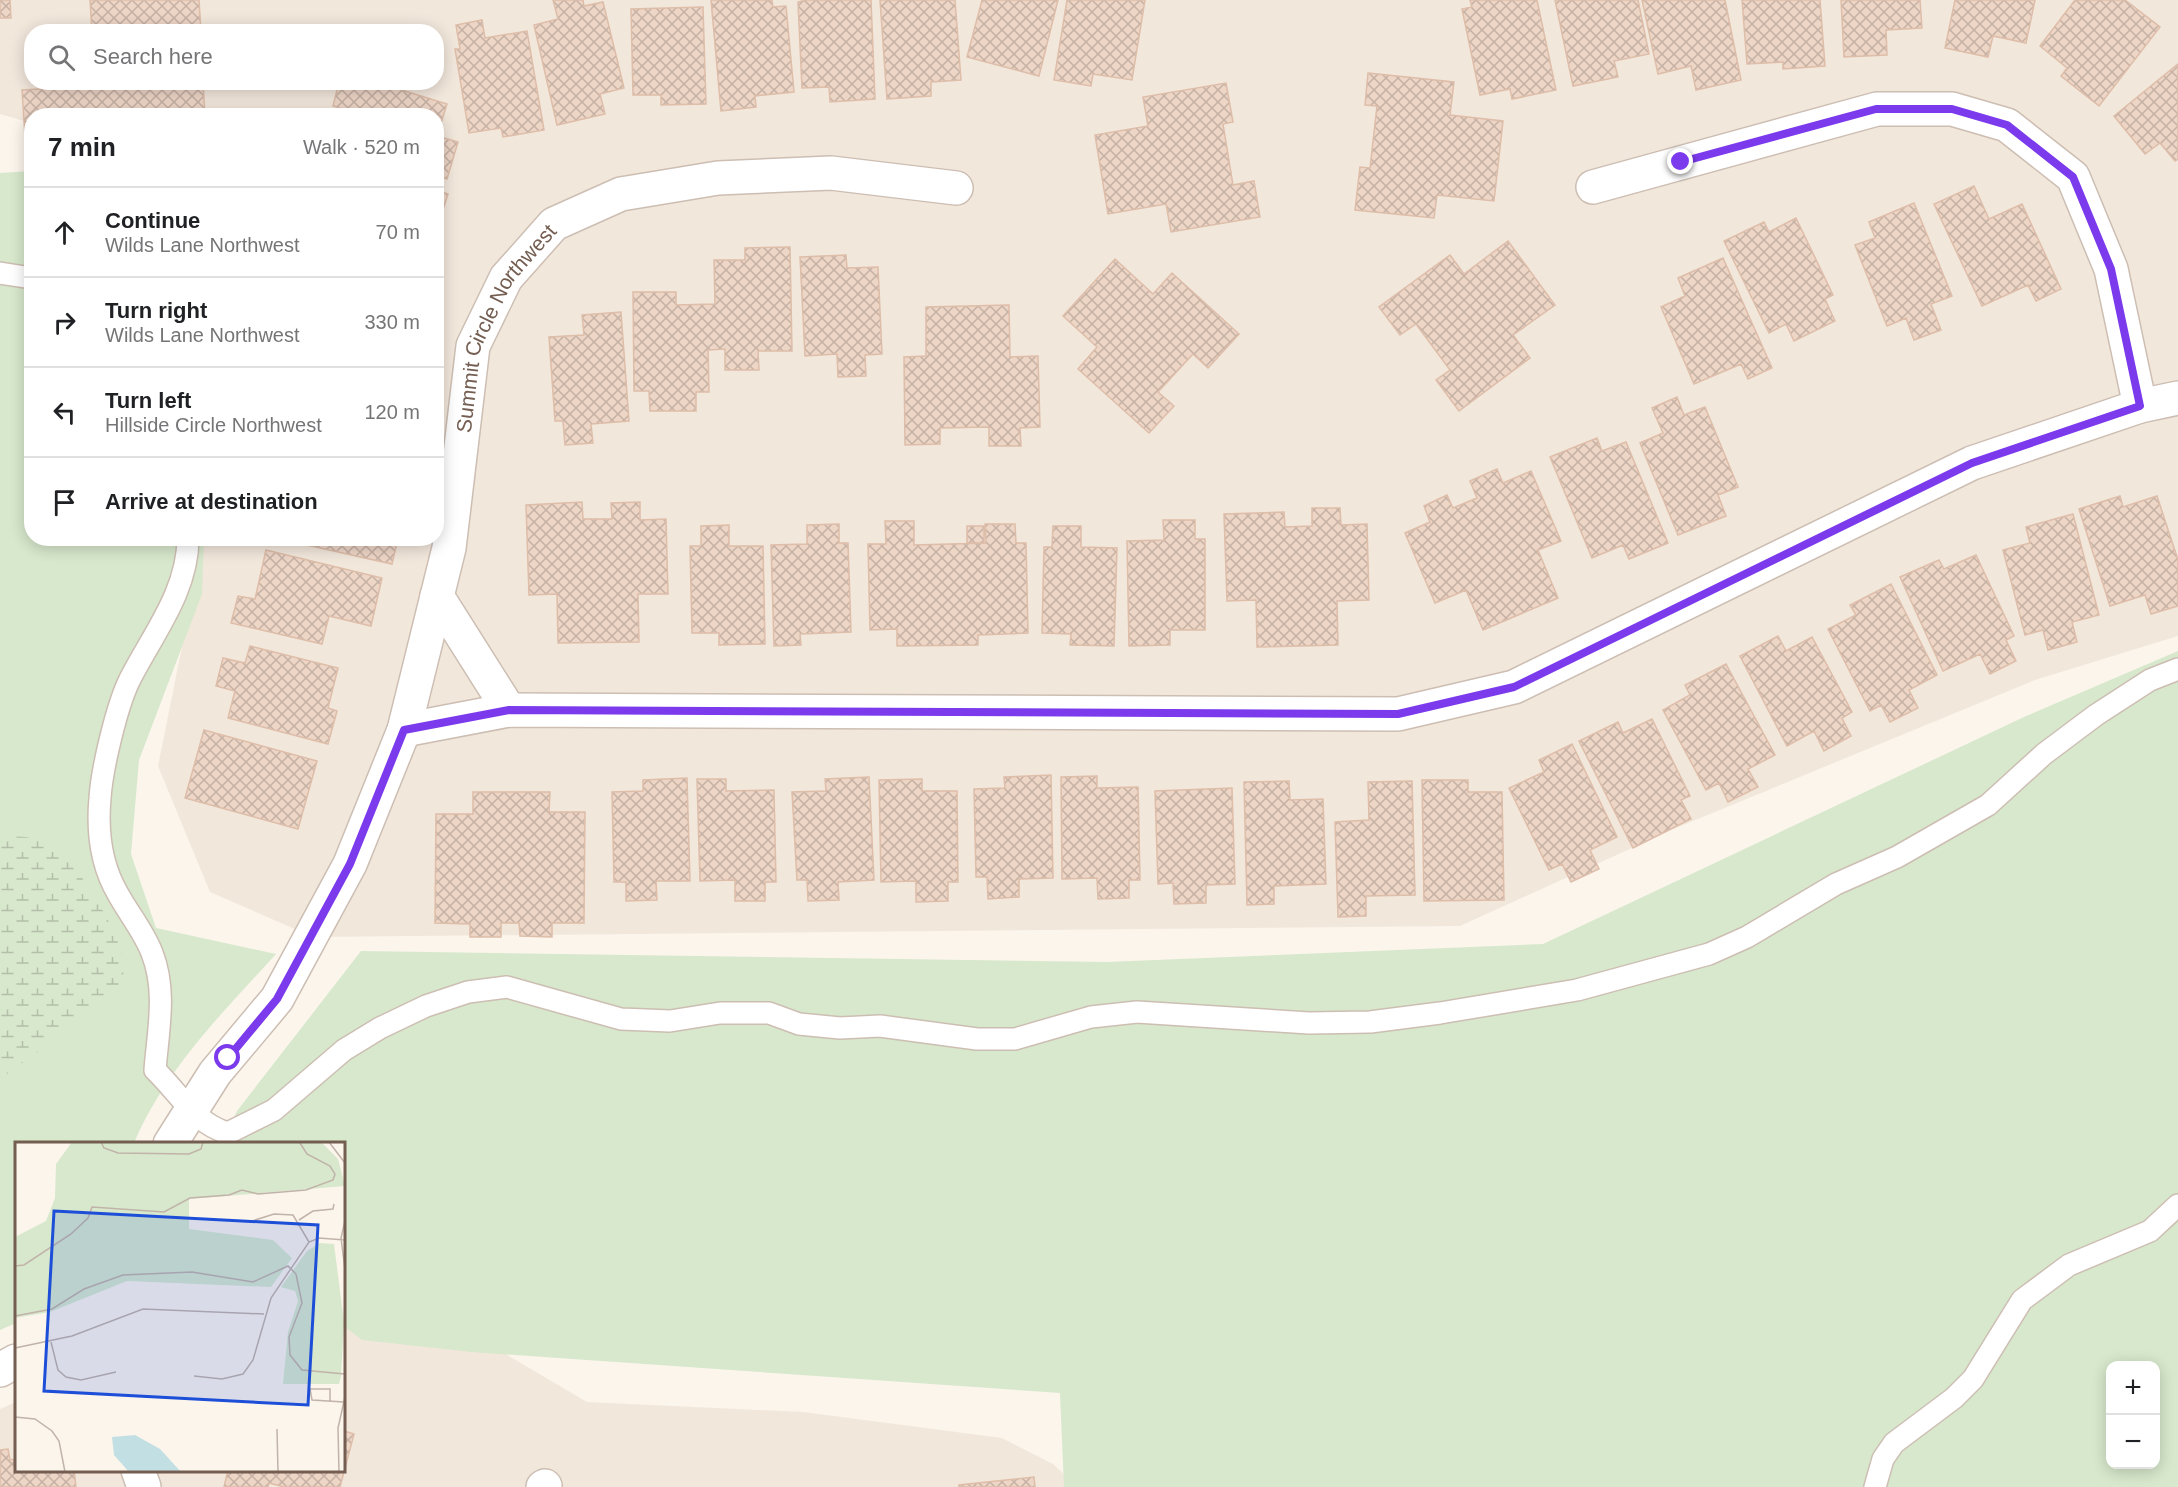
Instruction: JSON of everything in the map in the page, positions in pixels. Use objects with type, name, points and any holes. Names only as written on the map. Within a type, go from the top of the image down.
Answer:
[{"type":"street","points":[[1593,187],[1876,109],[1952,109],[2007,125],[2073,177],[2111,269],[2140,406]]},
{"type":"street","name":"Summit Circle Northwest","points":[[171,1142],[215,1073],[277,999],[350,864],[404,730],[449,548],[473,346],[506,279],[554,224],[621,194],[718,178],[831,172],[956,188]]},
{"type":"street","points":[[404,730],[509,710],[1398,714],[1514,687],[1972,463],[2140,406],[2178,398]]},
{"type":"street","points":[[437,596],[509,710]]},
{"type":"street","points":[[0,1370],[15,1362]]},
{"type":"street","points":[[139,1472],[144,1487]]},
{"type":"lane","points":[[0,273],[24,277]]},
{"type":"lane","points":[[187,546],[181,584],[129,681],[118,714],[100,796],[98,832],[104,861],[117,892],[152,954],[160,986],[161,1021],[156,1070],[191,1111],[211,1129],[228,1133],[274,1110],[344,1050],[381,1028],[426,1006],[468,992],[507,987],[621,1019],[670,1021],[720,1013],[769,1013],[799,1024],[840,1028],[880,1026],[977,1039],[1015,1039],[1091,1017],[1137,1012],[1286,1022],[1370,1022],[1484,1007],[1576,990],[1709,954],[1747,937],[1836,884],[1897,857],[1988,805],[2044,754],[2096,715],[2150,680],[2178,669]]},
{"type":"lane","points":[[1875,1487],[1883,1459],[1894,1443],[1953,1398],[1973,1378],[2022,1300],[2069,1265],[2150,1231],[2178,1205]]},
{"type":"shaded area","points":[[0,0],[2178,0],[2178,636],[2035,680],[1676,828],[1460,926],[313,937],[210,892],[158,766],[201,546],[444,546],[444,108],[24,108],[24,121],[0,114]]},
{"type":"shaded area","points":[[431,1310],[587,1402],[803,1412],[1002,1438],[1053,1464],[1078,1487],[0,1487],[0,1409],[15,1402],[15,1472],[345,1472],[345,1321]]},
{"type":"green space","points":[[24,171],[24,546],[204,546],[202,594],[139,760],[131,854],[156,928],[276,954],[216,1020],[179,1066],[147,1116],[134,1142],[15,1142],[15,1323],[0,1330],[0,173]]},
{"type":"green space","points":[[2178,651],[2178,1487],[1064,1487],[1060,1393],[472,1352],[362,1340],[345,1327],[345,1142],[223,1142],[237,1111],[361,951],[1107,962],[1543,944],[2024,717]]},
{"type":"green space","points":[[0,836],[38,839],[50,844],[73,866],[98,901],[108,921],[123,957],[124,970],[120,984],[106,1002],[0,1079]]},
{"type":"building","points":[[0,0],[10,0],[11,18],[0,18]]},
{"type":"building","points":[[90,0],[199,0],[200,24],[92,24]]},
{"type":"building","points":[[553,0],[583,0],[584,6],[603,2],[624,88],[600,94],[605,114],[557,125],[534,25],[558,19]]},
{"type":"building","points":[[711,0],[772,0],[773,7],[786,6],[794,92],[755,96],[756,107],[721,111]]},
{"type":"building","points":[[871,0],[875,99],[830,102],[829,87],[802,88],[798,2]]},
{"type":"building","points":[[880,0],[955,0],[961,80],[931,82],[931,96],[887,99]]},
{"type":"building","points":[[982,0],[1058,0],[1039,76],[967,57]]},
{"type":"building","points":[[1067,0],[1145,0],[1132,80],[1093,74],[1091,86],[1054,80]]},
{"type":"building","points":[[1470,0],[1537,0],[1556,90],[1512,99],[1510,89],[1480,95],[1462,9],[1472,7]]},
{"type":"building","points":[[1555,0],[1638,0],[1649,54],[1614,61],[1618,77],[1573,86]]},
{"type":"building","points":[[1642,0],[1725,0],[1741,80],[1696,90],[1691,66],[1658,74]]},
{"type":"building","points":[[1742,0],[1820,0],[1825,66],[1783,69],[1783,62],[1747,64]]},
{"type":"building","points":[[1841,0],[1920,0],[1922,28],[1886,30],[1887,55],[1844,57]]},
{"type":"building","points":[[1955,0],[2035,0],[2026,43],[1993,36],[1988,57],[1945,48]]},
{"type":"building","points":[[2075,0],[2125,0],[2160,27],[2099,106],[2061,76],[2067,68],[2040,46]]},
{"type":"building","points":[[703,7],[706,104],[661,105],[661,95],[633,95],[631,9]]},
{"type":"building","points":[[482,20],[485,38],[527,31],[544,130],[503,137],[501,128],[469,133],[455,49],[460,49],[456,25]]},
{"type":"building","points":[[2178,64],[2178,159],[2175,161],[2160,143],[2145,154],[2114,116]]},
{"type":"building","points":[[1368,73],[1454,82],[1450,115],[1503,121],[1494,201],[1437,195],[1434,218],[1355,210],[1360,167],[1370,168],[1377,106],[1365,105]]},
{"type":"building","points":[[1226,83],[1233,122],[1223,124],[1233,185],[1254,181],[1260,217],[1171,232],[1166,204],[1108,214],[1095,135],[1148,126],[1143,97]]},
{"type":"building","points":[[22,90],[203,90],[205,108],[24,108],[24,121]]},
{"type":"building","points":[[337,90],[402,90],[447,104],[444,114],[444,108],[340,108],[333,106]]},
{"type":"building","points":[[444,138],[458,142],[447,179],[444,178]]},
{"type":"building","points":[[1974,186],[1989,219],[2022,204],[2061,289],[2036,301],[2028,285],[1982,306],[1934,204]]},
{"type":"building","points":[[444,193],[448,194],[444,206]]},
{"type":"building","points":[[1914,203],[1952,296],[1931,304],[1941,330],[1914,340],[1906,318],[1887,326],[1855,245],[1875,238],[1869,222]]},
{"type":"building","points":[[1796,218],[1833,295],[1825,299],[1835,321],[1794,341],[1786,324],[1769,333],[1724,241],[1764,222],[1769,232]]},
{"type":"building","points":[[1508,241],[1555,305],[1513,335],[1530,358],[1459,411],[1436,380],[1450,370],[1416,324],[1400,335],[1379,307],[1450,255],[1464,274]]},
{"type":"building","points":[[790,247],[792,351],[758,351],[759,370],[725,370],[725,349],[708,350],[709,392],[696,392],[696,411],[650,411],[649,391],[634,391],[633,292],[676,292],[676,305],[715,304],[714,260],[745,260],[745,248]]},
{"type":"building","points":[[846,255],[847,268],[878,267],[882,354],[865,355],[866,376],[838,377],[837,354],[805,356],[800,257]]},
{"type":"building","points":[[1723,258],[1772,368],[1748,379],[1741,364],[1694,384],[1661,307],[1685,296],[1678,278]]},
{"type":"building","points":[[1115,259],[1153,294],[1172,273],[1239,334],[1208,368],[1193,354],[1158,392],[1174,406],[1149,433],[1078,369],[1097,347],[1063,316]]},
{"type":"building","points":[[1009,305],[1010,357],[1038,356],[1040,427],[1020,428],[1021,446],[989,446],[989,427],[940,428],[940,444],[905,445],[904,357],[926,356],[926,307]]},
{"type":"building","points":[[621,312],[629,421],[591,424],[593,443],[565,445],[563,421],[555,421],[549,337],[584,335],[582,315]]},
{"type":"building","points":[[1677,397],[1684,415],[1705,407],[1738,487],[1718,495],[1726,516],[1678,535],[1640,443],[1663,433],[1652,408]]},
{"type":"building","points":[[1597,438],[1602,451],[1626,442],[1668,543],[1629,559],[1623,545],[1592,558],[1550,457]]},
{"type":"building","points":[[1497,469],[1503,483],[1531,471],[1561,541],[1538,550],[1558,598],[1483,630],[1466,590],[1435,603],[1405,533],[1430,522],[1424,506],[1447,495],[1453,508],[1477,498],[1470,481]]},
{"type":"building","points":[[2120,496],[2123,507],[2157,496],[2178,560],[2178,606],[2151,614],[2145,595],[2110,606],[2079,509]]},
{"type":"building","points":[[582,502],[583,519],[612,519],[611,503],[640,502],[640,520],[666,519],[668,594],[638,594],[639,642],[558,643],[557,594],[529,595],[526,505]]},
{"type":"building","points":[[1312,508],[1340,508],[1341,525],[1367,524],[1369,600],[1337,601],[1338,645],[1257,647],[1256,600],[1227,601],[1224,514],[1284,512],[1285,527],[1312,526]]},
{"type":"building","points":[[2073,514],[2099,615],[2072,622],[2077,642],[2048,650],[2043,630],[2025,635],[2003,550],[2030,543],[2026,527]]},
{"type":"building","points":[[1163,520],[1195,520],[1195,539],[1205,539],[1205,630],[1170,630],[1170,645],[1129,646],[1127,541],[1164,540]]},
{"type":"building","points":[[885,521],[914,521],[914,545],[986,543],[985,524],[1015,524],[1016,543],[1026,543],[1028,633],[978,635],[978,645],[897,646],[897,629],[870,630],[868,544],[886,544]]},
{"type":"building","points":[[839,524],[839,543],[848,543],[851,632],[800,634],[801,645],[774,646],[771,545],[807,544],[807,525]]},
{"type":"building","points":[[729,525],[729,546],[763,546],[765,644],[719,645],[719,633],[692,633],[690,546],[701,546],[701,526]]},
{"type":"building","points":[[967,526],[984,526],[984,543],[967,543]]},
{"type":"building","points":[[1053,526],[1081,526],[1081,547],[1117,548],[1114,646],[1070,645],[1071,634],[1042,633],[1044,547],[1052,547]]},
{"type":"building","points":[[311,546],[396,546],[392,564]]},
{"type":"building","points":[[266,550],[382,578],[371,626],[329,616],[322,644],[231,623],[238,596],[255,599]]},
{"type":"building","points":[[1976,555],[2014,636],[2006,640],[2016,661],[1990,674],[1980,654],[1943,671],[1900,577],[1939,560],[1944,569]]},
{"type":"building","points":[[1891,584],[1937,675],[1909,690],[1918,708],[1890,722],[1881,705],[1870,711],[1828,629],[1856,615],[1850,605]]},
{"type":"building","points":[[1778,636],[1786,651],[1812,637],[1852,712],[1842,718],[1851,736],[1824,751],[1814,731],[1787,746],[1740,656]]},
{"type":"building","points":[[250,646],[338,668],[328,708],[337,711],[328,744],[228,718],[235,691],[216,686],[223,658],[245,663]]},
{"type":"building","points":[[1726,664],[1775,755],[1748,769],[1758,787],[1728,802],[1719,783],[1706,790],[1663,710],[1690,695],[1685,685]]},
{"type":"building","points":[[1652,719],[1690,796],[1681,800],[1691,819],[1633,848],[1579,741],[1618,722],[1623,733]]},
{"type":"building","points":[[204,730],[317,761],[298,829],[185,798]]},
{"type":"building","points":[[1572,744],[1617,837],[1590,850],[1599,869],[1571,882],[1562,864],[1549,870],[1509,788],[1544,772],[1539,760]]},
{"type":"building","points":[[1051,775],[1053,878],[1019,879],[1019,897],[988,899],[987,877],[976,877],[974,789],[1005,788],[1004,777]]},
{"type":"building","points":[[1097,776],[1097,788],[1138,787],[1140,880],[1129,880],[1129,898],[1098,899],[1097,878],[1062,879],[1061,777]]},
{"type":"building","points":[[869,777],[874,880],[838,882],[839,900],[808,901],[807,880],[797,880],[792,792],[826,791],[825,779]]},
{"type":"building","points":[[687,778],[690,881],[656,881],[657,900],[626,901],[626,882],[614,882],[612,792],[643,791],[643,780]]},
{"type":"building","points":[[697,779],[726,779],[726,791],[774,790],[776,882],[765,882],[765,901],[735,901],[735,880],[700,881]]},
{"type":"building","points":[[922,779],[922,791],[957,791],[958,882],[948,882],[948,901],[916,902],[916,881],[881,882],[879,780]]},
{"type":"building","points":[[1422,780],[1468,780],[1468,792],[1502,792],[1504,900],[1424,901]]},
{"type":"building","points":[[1289,781],[1290,800],[1323,799],[1326,884],[1274,886],[1274,904],[1247,905],[1244,782]]},
{"type":"building","points":[[1412,781],[1415,895],[1366,896],[1366,916],[1338,917],[1335,822],[1369,820],[1368,782]]},
{"type":"building","points":[[1232,788],[1235,884],[1206,885],[1206,903],[1174,904],[1173,883],[1158,884],[1155,791]]},
{"type":"building","points":[[473,792],[550,792],[549,812],[585,812],[584,923],[552,923],[552,937],[520,936],[519,923],[501,923],[501,937],[470,937],[470,924],[435,923],[436,814],[473,814]]},
{"type":"building","points":[[345,1431],[354,1434],[345,1468]]},
{"type":"building","points":[[8,1449],[10,1460],[15,1459],[15,1472],[74,1472],[76,1487],[0,1487],[0,1450]]},
{"type":"building","points":[[228,1472],[344,1472],[340,1487],[284,1487],[269,1483],[268,1487],[224,1487]]},
{"type":"building","points":[[1034,1477],[1035,1487],[959,1487],[959,1485]]},
{"type":"route","points":[[228,1058],[277,999],[350,864],[404,730],[509,710],[1398,714],[1514,687],[1972,463],[2140,406],[2111,269],[2073,177],[2007,125],[1952,109],[1876,109],[1681,162]]}]
